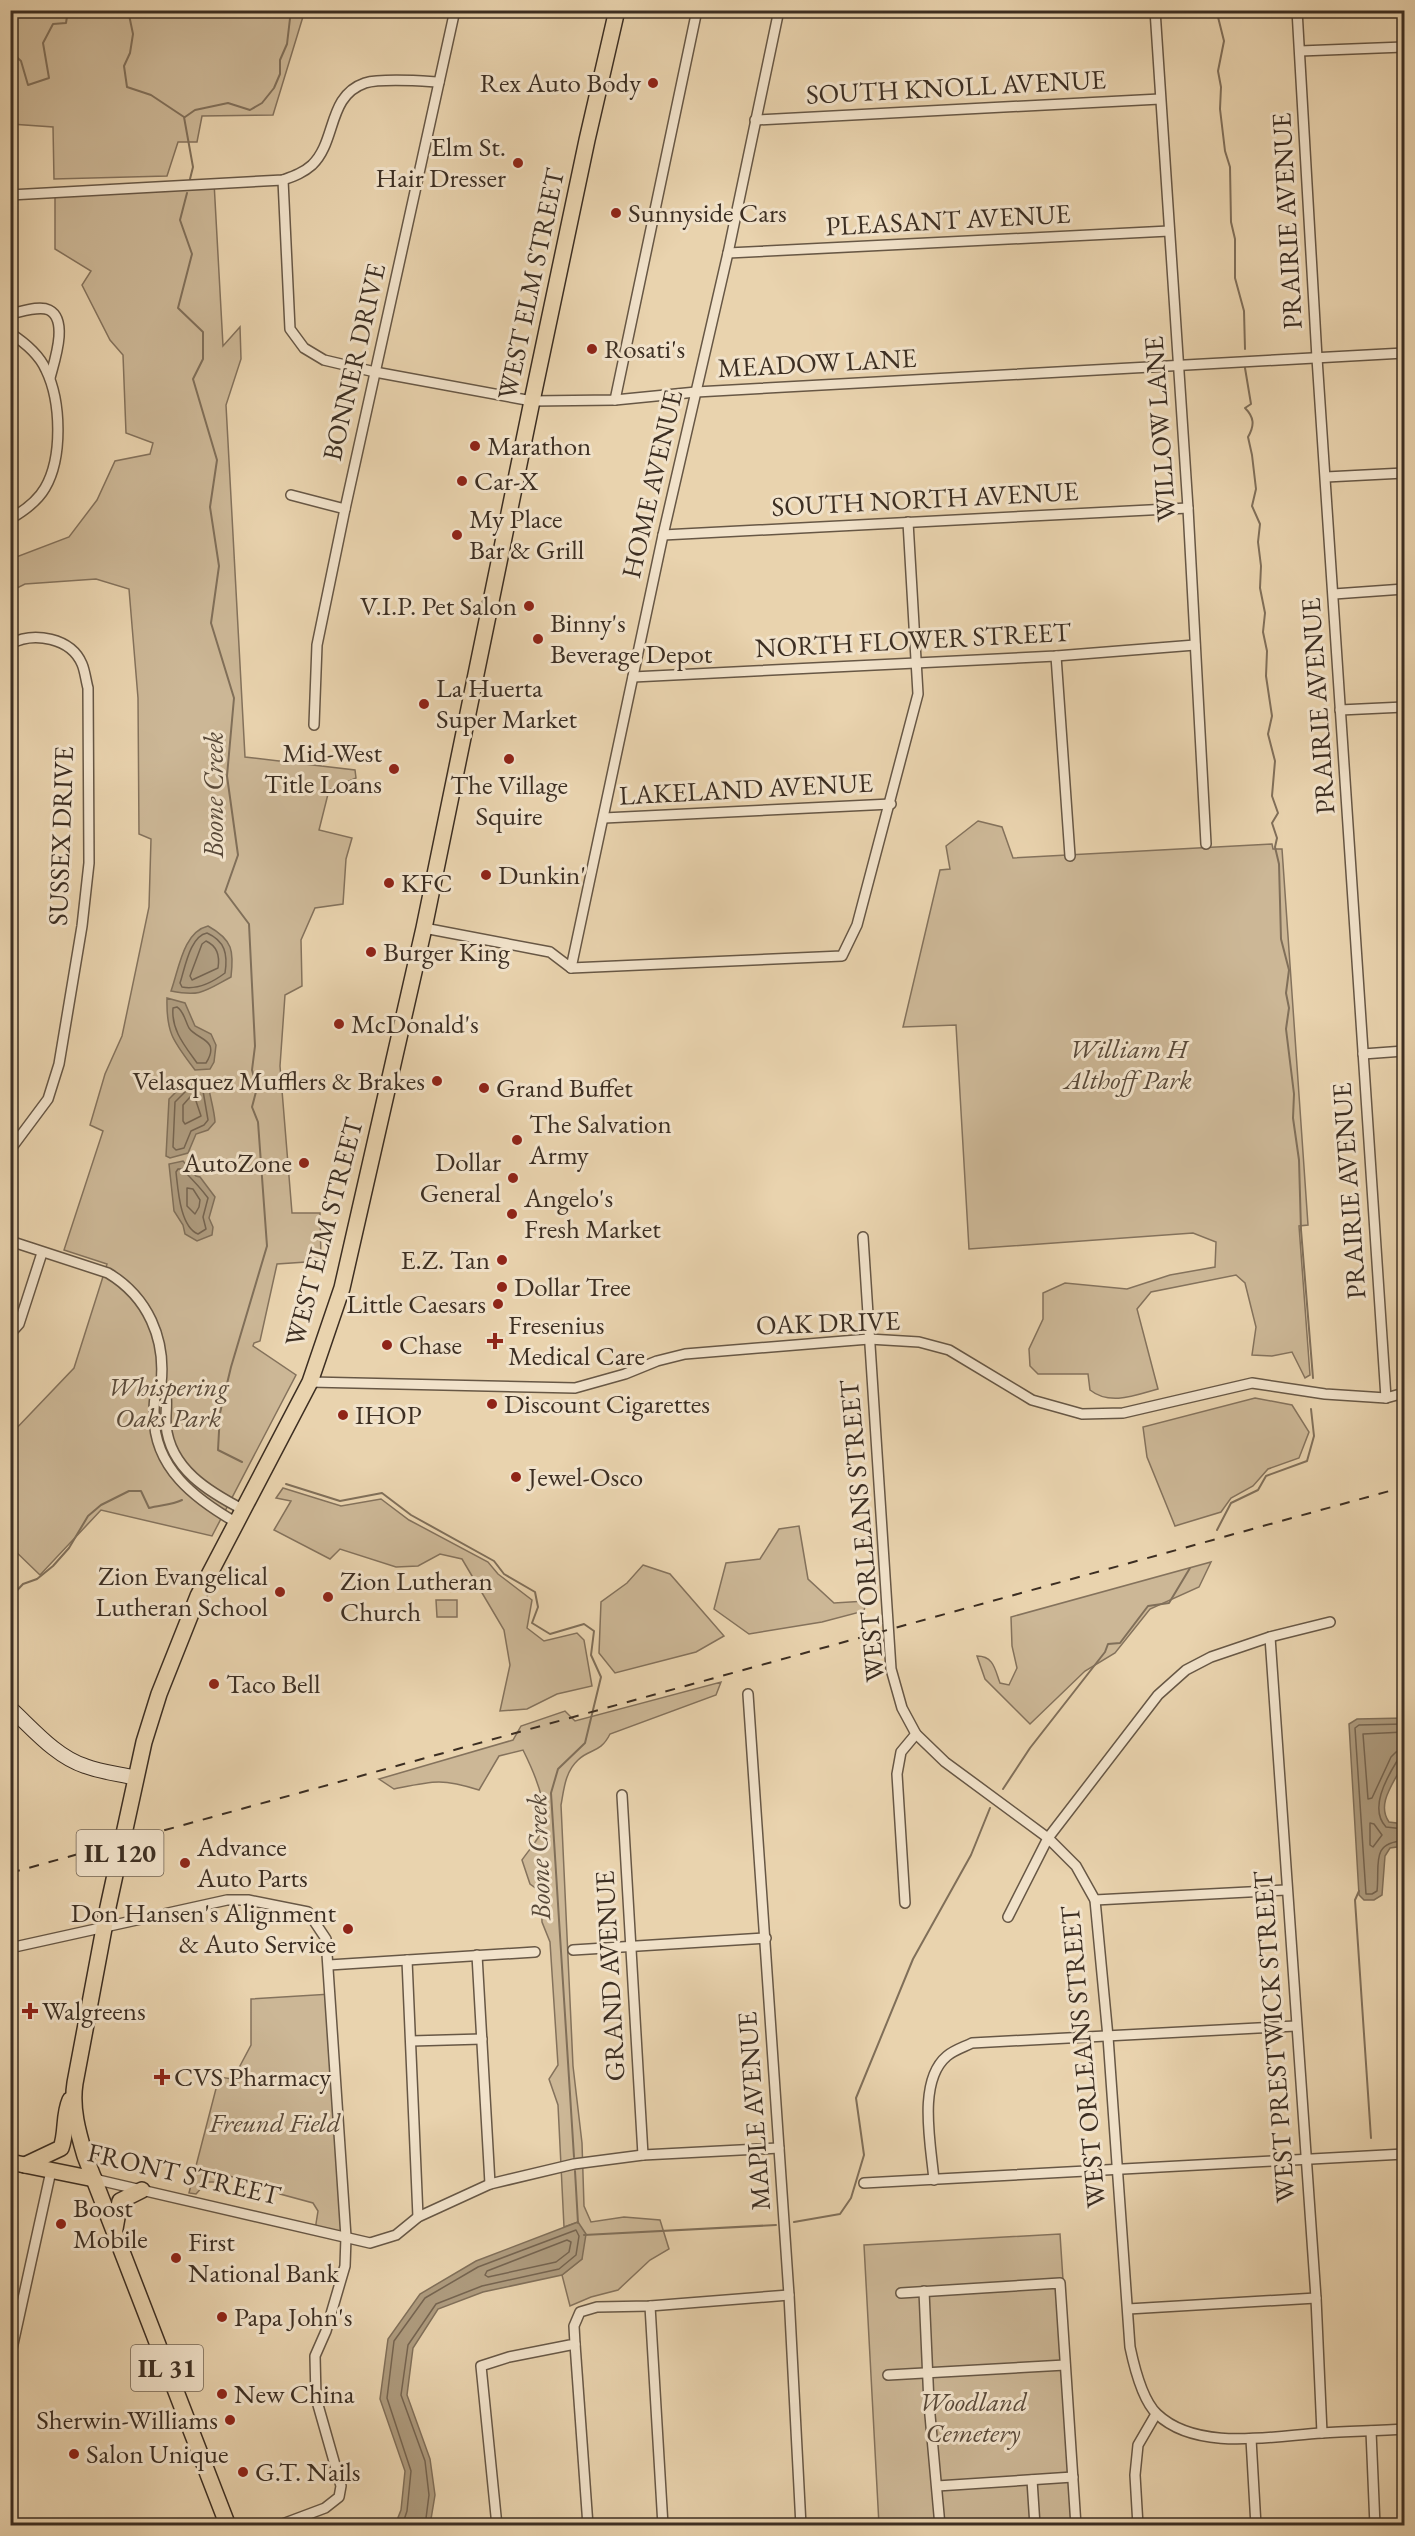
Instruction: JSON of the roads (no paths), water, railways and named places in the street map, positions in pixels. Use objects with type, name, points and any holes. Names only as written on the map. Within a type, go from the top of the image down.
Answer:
[{"type":"main road","name":"WEST ELM STREET","points":[[228,2526],[94,2179],[77,2128],[73,2095],[144,1742],[172,1659],[198,1596],[310,1382],[344,1282],[424,928],[532,401],[617,10]]},
{"type":"main road","points":[[18,2163],[61,2148],[65,2139],[66,2111],[73,2095]]},
{"type":"main road","name":"FRONT STREET","points":[[18,2163],[94,2179]]},
{"type":"main road","points":[[115,2232],[120,2201],[142,2190]]},
{"type":"street","name":"BONNER DRIVE","points":[[314,725],[317,645],[455,10]]},
{"type":"street","points":[[615,400],[697,10]]},
{"type":"street","name":"HOME AVENUE","points":[[571,968],[663,535],[728,253],[754,120],[779,10]]},
{"type":"street","name":"WILLOW LANE","points":[[1155,10],[1188,508],[1206,844]]},
{"type":"street","name":"PRAIRIE AVENUE","points":[[1297,10],[1317,358],[1386,1398]]},
{"type":"street","points":[[1300,51],[1404,47]]},
{"type":"street","points":[[10,195],[283,180],[301,172],[317,159],[343,97],[366,83],[439,82]]},
{"type":"street","name":"SOUTH KNOLL AVENUE","points":[[754,120],[1160,99]]},
{"type":"street","name":"MEADOW LANE","points":[[283,180],[290,329],[304,348],[324,360],[375,372],[532,401],[615,400],[696,392],[1404,353]]},
{"type":"street","name":"PLEASANT AVENUE","points":[[728,253],[1169,231]]},
{"type":"street","points":[[10,314],[40,309],[50,310],[56,318],[59,336],[50,380]]},
{"type":"street","points":[[10,333],[32,351],[46,369],[58,417],[56,455],[45,488],[28,508],[10,519]]},
{"type":"street","points":[[1326,477],[1404,473]]},
{"type":"street","points":[[291,495],[345,509]]},
{"type":"street","name":"SOUTH NORTH AVENUE","points":[[663,535],[1188,508]]},
{"type":"street","points":[[424,928],[550,952],[571,968],[842,956],[857,925],[891,804],[918,694],[908,522]]},
{"type":"street","points":[[1334,594],[1404,589]]},
{"type":"street","name":"SUSSEX DRIVE","points":[[10,644],[43,637],[64,644],[82,663],[88,688],[88,863],[82,926],[59,1064],[48,1099],[10,1150]]},
{"type":"street","name":"NORTH FLOWER STREET","points":[[633,677],[1056,656],[1195,645]]},
{"type":"street","points":[[1056,656],[1070,856]]},
{"type":"street","points":[[1340,710],[1404,707]]},
{"type":"street","name":"LAKELAND AVENUE","points":[[604,818],[891,804]]},
{"type":"street","points":[[1363,1054],[1404,1051]]},
{"type":"street","name":"WEST ORLEANS STREET","points":[[863,1237],[891,1669],[902,1708],[916,1734],[945,1762],[1048,1838],[1076,1866],[1095,1900],[1108,2037],[1130,2347],[1135,2372],[1156,2414]]},
{"type":"street","points":[[10,1241],[108,1273],[119,1280],[144,1306],[154,1325],[162,1349],[161,1384],[155,1400],[154,1423],[166,1460],[193,1495],[241,1516]]},
{"type":"street","points":[[10,1334],[19,1324],[42,1252]]},
{"type":"street","name":"OAK DRIVE","points":[[310,1382],[575,1388],[685,1354],[869,1339],[919,1342],[949,1350],[1032,1400],[1082,1414],[1123,1413],[1252,1383],[1325,1394],[1386,1398],[1404,1393]]},
{"type":"street","points":[[161,1384],[166,1391],[168,1436],[179,1460],[207,1490],[241,1516]]},
{"type":"street","points":[[1008,1917],[1048,1838],[1158,1695],[1179,1676],[1211,1657],[1270,1637],[1330,1622]]},
{"type":"street","name":"WEST PRESTWICK STREET","points":[[1270,1637],[1316,2298],[1322,2433]]},
{"type":"street","name":"MAPLE AVENUE","points":[[748,1694],[789,2295],[801,2526]]},
{"type":"street","points":[[10,1708],[54,1748],[71,1759],[84,1766],[136,1778]]},
{"type":"street","points":[[905,1903],[897,1774],[900,1752],[916,1734]]},
{"type":"street","name":"GRAND AVENUE","points":[[622,1795],[643,2155]]},
{"type":"street","points":[[1095,1900],[1286,1890]]},
{"type":"street","points":[[10,1948],[227,1900],[248,1900],[308,1912],[326,1939],[346,2237],[345,2266],[326,2331],[315,2356],[316,2398],[326,2437],[338,2468],[341,2486],[339,2497],[325,2508],[277,2526]]},
{"type":"street","points":[[573,1950],[765,1938]]},
{"type":"street","points":[[329,1965],[535,1952]]},
{"type":"street","points":[[477,1955],[490,2184]]},
{"type":"street","points":[[407,1960],[418,2217]]},
{"type":"street","points":[[934,2180],[928,2102],[932,2075],[947,2056],[972,2043],[1296,2026]]},
{"type":"street","points":[[411,2041],[482,2039]]},
{"type":"street","name":"FRONT STREET","points":[[94,2179],[370,2243],[396,2235],[418,2217],[490,2184],[574,2164],[643,2155],[779,2148]]},
{"type":"street","points":[[864,2183],[1404,2154]]},
{"type":"street","points":[[10,2358],[51,2171]]},
{"type":"street","points":[[901,2293],[1060,2283],[1076,2526]]},
{"type":"street","points":[[924,2291],[940,2526]]},
{"type":"street","points":[[588,2526],[574,2326],[580,2312],[597,2307],[650,2306],[789,2295]]},
{"type":"street","points":[[1128,2309],[1316,2298]]},
{"type":"street","points":[[650,2306],[663,2526]]},
{"type":"street","points":[[497,2526],[481,2366],[509,2357],[575,2344]]},
{"type":"street","points":[[888,2375],[1065,2365]]},
{"type":"street","points":[[1138,2526],[1135,2475],[1138,2445],[1156,2414],[1178,2427],[1205,2436],[1251,2439],[1404,2429]]},
{"type":"street","points":[[1371,2431],[1375,2526]]},
{"type":"street","points":[[1251,2439],[1256,2526]]},
{"type":"street","points":[[937,2486],[1073,2477]]},
{"type":"street","points":[[1032,2480],[1035,2526]]},
{"type":"street","points":[[10,2524],[15,2526]]},
{"type":"water","points":[[208,926],[223,936],[230,947],[231,977],[202,992],[171,991],[187,943],[200,930]]},
{"type":"water","points":[[167,998],[185,1003],[195,1026],[211,1034],[216,1045],[214,1062],[210,1069],[195,1070],[177,1044],[168,1020]]},
{"type":"water","points":[[191,1077],[208,1078],[215,1122],[208,1130],[196,1134],[188,1153],[170,1158],[166,1156],[169,1099]]},
{"type":"water","points":[[183,1161],[196,1176],[200,1177],[215,1197],[209,1218],[213,1227],[212,1235],[197,1241],[185,1234],[183,1225],[174,1211],[169,1164]]},
{"type":"water","points":[[1404,1718],[1405,1757],[1384,1807],[1389,1822],[1404,1824],[1404,1846],[1390,1848],[1385,1856],[1382,1895],[1374,1900],[1364,1900],[1359,1895],[1349,1724],[1357,1719]]},
{"type":"water","points":[[578,2222],[586,2234],[582,2259],[562,2275],[483,2292],[438,2309],[413,2348],[407,2395],[430,2459],[435,2495],[430,2525],[395,2525],[401,2510],[405,2471],[380,2399],[388,2339],[420,2294],[476,2261]]},
{"type":"waterway","name":"Boone Creek","points":[[10,51],[21,61],[28,85],[49,78],[43,43],[53,24],[66,23],[68,10]]},
{"type":"waterway","name":"Boone Creek","points":[[128,10],[133,34],[130,53],[124,66],[127,87],[151,95],[184,117],[193,167],[190,179]]},
{"type":"waterway","points":[[185,117],[195,110],[228,103],[250,110],[262,103],[274,88],[280,74],[280,60],[287,44],[291,10]]},
{"type":"waterway","points":[[1220,10],[1218,17],[1224,41],[1218,71],[1221,87],[1220,109],[1225,151],[1230,167],[1235,278],[1244,311],[1245,349]]},
{"type":"waterway","name":"Boone Creek","points":[[187,193],[180,220],[192,254],[178,308],[203,332],[203,359],[193,379],[217,460],[210,507],[219,566],[211,623],[234,698],[227,776],[238,855],[225,892],[249,924],[255,1046],[252,1070],[257,1088],[252,1107],[258,1122],[267,1246],[231,1367],[220,1413],[218,1450],[242,1462]]},
{"type":"waterway","points":[[1245,368],[1251,404],[1245,408],[1252,421],[1252,429],[1248,437],[1256,489],[1252,506],[1260,524],[1258,542],[1261,566],[1260,588],[1265,613],[1263,632],[1267,651],[1266,676],[1272,716],[1268,734],[1275,761],[1272,796],[1278,813],[1272,823],[1277,838],[1275,847],[1279,864],[1281,939],[1289,970],[1286,993],[1289,1008],[1286,1029],[1294,1094],[1293,1118],[1299,1160],[1301,1230],[1313,1378]]},
{"type":"waterway","points":[[1217,1530],[1231,1503],[1258,1490],[1266,1476],[1307,1461],[1314,1436],[1311,1409]]},
{"type":"waterway","name":"Boone Creek","points":[[286,1484],[340,1501],[382,1493],[411,1515],[494,1561],[504,1574],[535,1592],[538,1607],[532,1623],[550,1634],[584,1624],[594,1631],[591,1655],[601,1677],[585,1743],[558,1769],[551,1793],[574,2157]]},
{"type":"waterway","points":[[10,1598],[23,1584],[37,1579],[53,1566],[69,1548],[88,1516],[101,1505],[129,1491],[141,1491],[149,1508],[182,1500]]},
{"type":"waterway","points":[[1003,1789],[1030,1748],[1105,1652],[1108,1644],[1120,1643],[1148,1606],[1169,1603],[1190,1568]]},
{"type":"waterway","points":[[794,2222],[840,2214],[851,2198],[864,2155],[856,2098],[913,1959],[971,1855],[990,1808]]},
{"type":"waterway","points":[[1359,1891],[1355,1900],[1371,2138]]},
{"type":"waterway","name":"Boone Creek","points":[[575,2171],[578,2223]]},
{"type":"waterway","points":[[584,2235],[776,2225]]},
{"type":"railway","points":[[10,1873],[1404,1487]]},
{"type":"place","name":"Rex Auto Body","points":[[653,83]]},
{"type":"place","name":"Elm St. Hair Dresser","points":[[518,163]]},
{"type":"place","name":"Sunnyside Cars","points":[[616,213]]},
{"type":"place","name":"Rosati's","points":[[592,349]]},
{"type":"place","name":"Marathon","points":[[475,446]]},
{"type":"place","name":"Car-X","points":[[462,481]]},
{"type":"place","name":"My Place Bar & Grill","points":[[457,535]]},
{"type":"place","name":"V.I.P. Pet Salon","points":[[529,606]]},
{"type":"place","name":"Binny's Beverage Depot","points":[[538,639]]},
{"type":"place","name":"La Huerta Super Market","points":[[424,704]]},
{"type":"place","name":"The Village Squire","points":[[509,759]]},
{"type":"place","name":"Mid-West Title Loans","points":[[394,769]]},
{"type":"place","name":"Dunkin'","points":[[486,875]]},
{"type":"place","name":"KFC","points":[[389,883]]},
{"type":"place","name":"Burger King","points":[[371,952]]},
{"type":"place","name":"McDonald's","points":[[339,1024]]},
{"type":"place","name":"Velasquez Mufflers & Brakes","points":[[437,1081]]},
{"type":"place","name":"Grand Buffet","points":[[484,1088]]},
{"type":"place","name":"The Salvation Army","points":[[517,1140]]},
{"type":"place","name":"AutoZone","points":[[304,1163]]},
{"type":"place","name":"Dollar General","points":[[513,1178]]},
{"type":"place","name":"Angelo's Fresh Market","points":[[512,1214]]},
{"type":"place","name":"E.Z. Tan","points":[[502,1260]]},
{"type":"place","name":"Dollar Tree","points":[[502,1287]]},
{"type":"place","name":"Little Caesars","points":[[498,1304]]},
{"type":"place","name":"Fresenius Medical Care","points":[[495,1341]]},
{"type":"place","name":"Chase","points":[[387,1345]]},
{"type":"place","name":"Discount Cigarettes","points":[[492,1404]]},
{"type":"place","name":"IHOP","points":[[343,1415]]},
{"type":"place","name":"Jewel-Osco","points":[[516,1477]]},
{"type":"place","name":"Zion Evangelical Lutheran School","points":[[280,1592]]},
{"type":"place","name":"Zion Lutheran Church","points":[[328,1597]]},
{"type":"place","name":"Taco Bell","points":[[214,1684]]},
{"type":"place","name":"Advance Auto Parts","points":[[185,1863]]},
{"type":"place","name":"Don Hansen's Alignment & Auto Service","points":[[348,1929]]},
{"type":"place","name":"Walgreens","points":[[30,2011]]},
{"type":"place","name":"CVS Pharmacy","points":[[162,2077]]},
{"type":"place","name":"Boost Mobile","points":[[61,2224]]},
{"type":"place","name":"First National Bank","points":[[176,2258]]},
{"type":"place","name":"Papa John's","points":[[222,2317]]},
{"type":"place","name":"New China","points":[[222,2394]]},
{"type":"place","name":"Sherwin-Williams","points":[[230,2420]]},
{"type":"place","name":"Salon Unique","points":[[74,2454]]},
{"type":"place","name":"G.T. Nails","points":[[243,2472]]},
{"type":"park label","name":"William H Althoff Park","points":[[1128,1064]]},
{"type":"park label","name":"Whispering Oaks Park","points":[[168,1402]]},
{"type":"park label","name":"Freund Field","points":[[275,2123]]},
{"type":"park label","name":"Woodland Cemetery","points":[[973,2418]]}]
